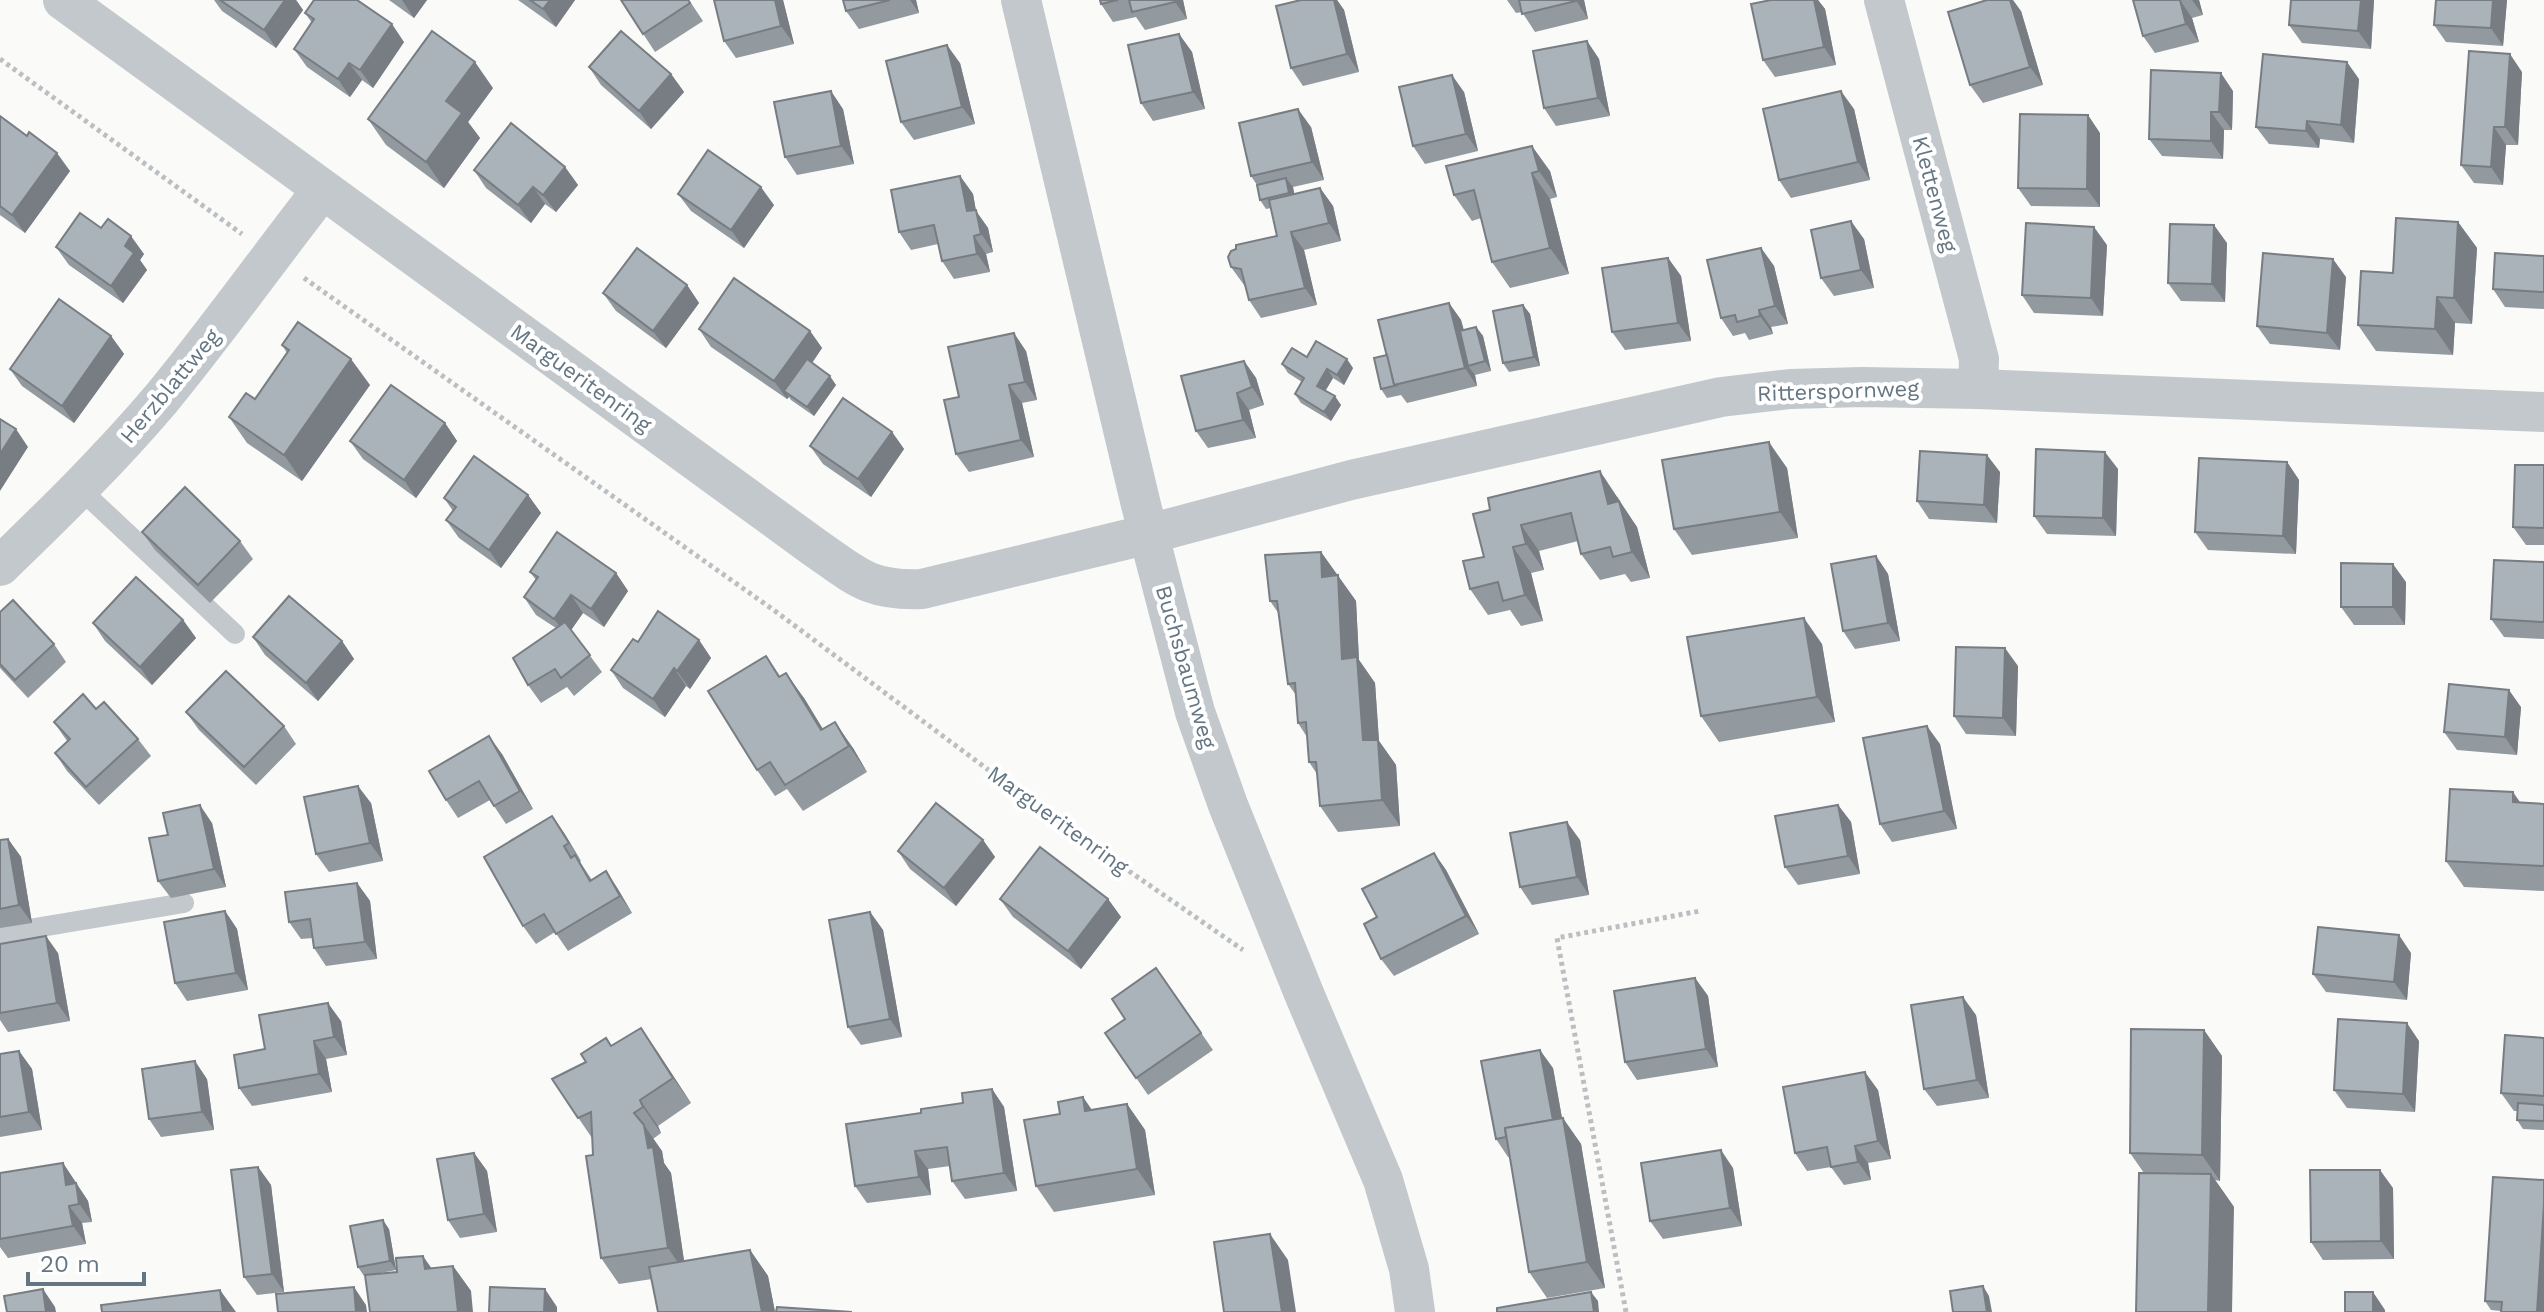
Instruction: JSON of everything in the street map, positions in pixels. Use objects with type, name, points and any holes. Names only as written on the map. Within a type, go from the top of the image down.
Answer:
[{"type":"street","name":"Margueritenring","points":[[63,0],[866,582],[893,590],[922,589],[1149,534]]},
{"type":"street","name":"Buchsbaumweg","points":[[1021,0],[1149,534],[1195,712],[1228,805],[1293,967],[1383,1180],[1409,1269],[1415,1312]]},
{"type":"street","name":"Klettenweg","points":[[1884,0],[1979,359],[1978,389]]},
{"type":"street","name":"Herzblattweg","points":[[0,566],[80,489],[169,389],[322,190]]},
{"type":"street","name":"Ritterspornweg","points":[[1149,534],[1351,480],[1721,397],[1790,389],[1978,389],[2544,412]]},
{"type":"lane","points":[[80,489],[235,634]]},
{"type":"lane","points":[[0,934],[184,903]]},
{"type":"path","points":[[0,59],[252,241]]},
{"type":"path","name":"Margueritenring","points":[[302,276],[775,611],[1061,824],[1243,950]]},
{"type":"path","points":[[1626,1312],[1557,938],[1700,911]]},
{"type":"building","points":[[220,0],[285,0],[264,30]]},
{"type":"building","points":[[314,0],[357,0],[392,24],[360,70],[349,63],[338,79],[294,49],[314,19],[305,13]]},
{"type":"building","points":[[530,0],[550,0],[543,9]]},
{"type":"building","points":[[621,0],[688,0],[690,3],[643,34]]},
{"type":"building","points":[[714,0],[775,0],[781,26],[724,41]]},
{"type":"building","points":[[843,0],[890,0],[846,11]]},
{"type":"building","points":[[1129,0],[1175,0],[1175,2],[1132,12]]},
{"type":"building","points":[[1301,0],[1334,0],[1347,54],[1291,68],[1276,6]]},
{"type":"building","points":[[1519,0],[1576,0],[1576,1],[1522,14]]},
{"type":"building","points":[[1771,0],[1814,0],[1824,47],[1763,60],[1751,4]]},
{"type":"building","points":[[1987,0],[2010,0],[2030,67],[1970,85],[1948,12]]},
{"type":"building","points":[[2133,0],[2180,0],[2186,24],[2143,36]]},
{"type":"building","points":[[2291,0],[2361,0],[2358,31],[2289,25]]},
{"type":"building","points":[[2436,0],[2493,0],[2491,28],[2434,25]]},
{"type":"building","points":[[432,31],[475,62],[446,101],[462,113],[426,162],[368,119]]},
{"type":"building","points":[[621,31],[671,74],[639,111],[589,67]]},
{"type":"building","points":[[1179,34],[1193,92],[1141,103],[1128,45]]},
{"type":"building","points":[[1587,41],[1598,98],[1544,108],[1533,51]]},
{"type":"building","points":[[947,45],[962,107],[901,122],[886,61]]},
{"type":"building","points":[[2469,51],[2510,54],[2505,127],[2494,127],[2491,167],[2461,165]]},
{"type":"building","points":[[2263,54],[2347,62],[2341,125],[2307,121],[2306,131],[2256,127]]},
{"type":"building","points":[[2151,70],[2221,73],[2219,112],[2211,112],[2211,141],[2149,139]]},
{"type":"building","points":[[1452,75],[1466,134],[1413,146],[1399,87]]},
{"type":"building","points":[[831,91],[841,146],[785,157],[774,102]]},
{"type":"building","points":[[1841,91],[1858,162],[1779,180],[1763,109]]},
{"type":"building","points":[[1298,109],[1312,162],[1251,176],[1239,123]]},
{"type":"building","points":[[2020,114],[2088,115],[2087,189],[2018,188]]},
{"type":"building","points":[[0,116],[57,153],[12,215],[0,206]]},
{"type":"building","points":[[511,123],[565,167],[543,195],[533,187],[518,205],[474,170]]},
{"type":"building","points":[[1532,146],[1539,171],[1532,173],[1550,248],[1492,262],[1474,190],[1454,195],[1446,166]]},
{"type":"building","points":[[708,150],[761,187],[731,230],[678,194]]},
{"type":"building","points":[[960,176],[967,211],[976,210],[981,234],[974,236],[977,254],[942,261],[934,225],[899,232],[891,190]]},
{"type":"building","points":[[1286,178],[1289,193],[1260,200],[1257,185]]},
{"type":"building","points":[[1320,188],[1329,223],[1291,232],[1305,288],[1249,300],[1241,269],[1231,267],[1228,257],[1231,251],[1236,249],[1236,245],[1277,236],[1269,200]]},
{"type":"building","points":[[80,213],[101,228],[108,219],[131,236],[125,246],[134,253],[111,286],[56,247]]},
{"type":"building","points":[[2396,218],[2458,222],[2454,298],[2437,297],[2435,329],[2358,325],[2361,271],[2393,273]]},
{"type":"building","points":[[1851,221],[1861,270],[1821,278],[1811,230]]},
{"type":"building","points":[[2026,223],[2094,227],[2091,298],[2022,295]]},
{"type":"building","points":[[2170,224],[2214,225],[2212,284],[2168,283]]},
{"type":"building","points":[[637,248],[687,285],[653,331],[603,293]]},
{"type":"building","points":[[1761,248],[1775,306],[1759,310],[1760,316],[1737,322],[1735,315],[1721,318],[1707,260]]},
{"type":"building","points":[[2263,253],[2333,259],[2327,333],[2257,326]]},
{"type":"building","points":[[2495,253],[2544,256],[2544,292],[2493,289]]},
{"type":"building","points":[[1668,258],[1678,323],[1612,332],[1602,268]]},
{"type":"building","points":[[734,278],[810,331],[774,381],[699,329]]},
{"type":"building","points":[[59,299],[111,336],[62,406],[10,369]]},
{"type":"building","points":[[1449,303],[1465,368],[1394,385],[1378,320]]},
{"type":"building","points":[[1523,305],[1534,357],[1503,363],[1493,311]]},
{"type":"building","points":[[298,322],[351,359],[284,455],[229,417],[246,393],[255,399],[289,350],[282,345]]},
{"type":"building","points":[[1476,327],[1485,361],[1468,366],[1460,331]]},
{"type":"building","points":[[1014,333],[1025,382],[1009,385],[1021,440],[956,454],[944,400],[959,397],[948,347]]},
{"type":"building","points":[[1316,341],[1347,359],[1337,375],[1327,369],[1317,386],[1335,396],[1324,412],[1295,394],[1304,378],[1282,364],[1292,348],[1307,357]]},
{"type":"building","points":[[1387,355],[1394,385],[1398,385],[1381,389],[1374,358]]},
{"type":"building","points":[[807,359],[830,376],[807,407],[784,391]]},
{"type":"building","points":[[1244,361],[1252,387],[1237,393],[1243,420],[1196,431],[1181,376]]},
{"type":"building","points":[[391,385],[445,423],[404,480],[350,441]]},
{"type":"building","points":[[843,398],[892,432],[858,479],[810,446]]},
{"type":"building","points":[[0,419],[16,429],[0,454]]},
{"type":"building","points":[[1769,442],[1780,512],[1674,529],[1662,460]]},
{"type":"building","points":[[2036,449],[2105,452],[2103,518],[2034,516]]},
{"type":"building","points":[[1920,451],[1987,455],[1984,505],[1917,501]]},
{"type":"building","points":[[474,456],[528,495],[489,550],[446,520],[456,507],[444,498]]},
{"type":"building","points":[[2199,458],[2287,462],[2283,536],[2195,532]]},
{"type":"building","points":[[2515,465],[2544,465],[2544,528],[2513,527]]},
{"type":"building","points":[[1600,471],[1608,504],[1619,501],[1632,552],[1613,557],[1610,547],[1581,554],[1571,513],[1521,525],[1526,544],[1513,547],[1525,595],[1503,601],[1498,582],[1470,589],[1463,561],[1484,557],[1473,514],[1490,510],[1488,498]]},
{"type":"building","points":[[185,487],[240,541],[198,585],[142,532]]},
{"type":"building","points":[[557,532],[616,573],[591,609],[571,595],[554,619],[524,597],[538,577],[530,572]]},
{"type":"building","points":[[1321,552],[1322,577],[1338,575],[1342,659],[1357,657],[1363,740],[1378,740],[1382,800],[1320,806],[1316,762],[1309,762],[1306,722],[1298,723],[1295,683],[1288,684],[1277,601],[1270,601],[1265,555]]},
{"type":"building","points":[[1876,556],[1888,623],[1843,631],[1831,564]]},
{"type":"building","points":[[2494,560],[2544,562],[2544,622],[2491,619]]},
{"type":"building","points":[[2341,563],[2393,564],[2393,607],[2341,607]]},
{"type":"building","points":[[136,577],[183,620],[140,667],[93,623]]},
{"type":"building","points":[[289,596],[342,641],[306,683],[253,637]]},
{"type":"building","points":[[13,600],[54,644],[15,680],[0,664],[0,612]]},
{"type":"building","points":[[658,611],[699,640],[677,671],[674,668],[653,699],[611,670],[633,639],[638,642]]},
{"type":"building","points":[[1804,618],[1817,697],[1701,716],[1687,637]]},
{"type":"building","points":[[565,622],[590,655],[561,678],[555,669],[528,685],[513,658]]},
{"type":"building","points":[[1956,647],[2005,648],[2003,718],[1954,716]]},
{"type":"building","points":[[766,656],[779,677],[786,673],[821,730],[835,722],[849,746],[785,785],[770,762],[757,770],[708,691]]},
{"type":"building","points":[[226,671],[284,726],[244,767],[186,712]]},
{"type":"building","points":[[2449,684],[2509,690],[2505,737],[2444,732]]},
{"type":"building","points":[[83,694],[96,709],[104,702],[138,739],[86,787],[55,753],[70,739],[54,722]]},
{"type":"building","points":[[1927,726],[1944,811],[1880,824],[1863,738]]},
{"type":"building","points":[[489,736],[520,791],[494,806],[479,781],[446,800],[429,771]]},
{"type":"building","points":[[358,786],[370,843],[316,854],[304,797]]},
{"type":"building","points":[[2450,789],[2513,792],[2513,802],[2544,804],[2544,866],[2446,861]]},
{"type":"building","points":[[936,803],[983,840],[944,888],[898,851]]},
{"type":"building","points":[[200,805],[214,869],[158,881],[149,838],[168,835],[163,813]]},
{"type":"building","points":[[1838,805],[1848,856],[1785,867],[1775,816]]},
{"type":"building","points":[[552,816],[569,843],[564,846],[571,858],[575,855],[590,881],[606,871],[620,896],[556,934],[544,914],[523,926],[484,857]]},
{"type":"building","points":[[1567,822],[1577,877],[1520,887],[1510,833]]},
{"type":"building","points":[[8,839],[19,905],[0,909],[0,840]]},
{"type":"building","points":[[1040,847],[1108,899],[1068,951],[1000,899]]},
{"type":"building","points":[[1434,853],[1466,916],[1381,959],[1364,924],[1377,917],[1362,889]]},
{"type":"building","points":[[357,883],[365,942],[314,948],[310,919],[289,922],[285,892]]},
{"type":"building","points":[[225,911],[236,973],[175,983],[164,922]]},
{"type":"building","points":[[870,912],[890,1019],[848,1027],[829,920]]},
{"type":"building","points":[[2318,927],[2399,935],[2394,982],[2313,974]]},
{"type":"building","points":[[46,936],[57,1003],[0,1013],[0,944]]},
{"type":"building","points":[[1156,968],[1201,1033],[1136,1078],[1105,1033],[1125,1019],[1112,999]]},
{"type":"building","points":[[1695,978],[1706,1049],[1625,1062],[1614,991]]},
{"type":"building","points":[[1963,997],[1977,1080],[1924,1089],[1911,1005]]},
{"type":"building","points":[[328,1003],[334,1037],[314,1041],[319,1074],[239,1088],[234,1055],[265,1049],[259,1015]]},
{"type":"building","points":[[2338,1019],[2407,1023],[2403,1094],[2334,1090]]},
{"type":"building","points":[[641,1028],[673,1078],[640,1100],[643,1107],[634,1113],[644,1125],[648,1148],[653,1147],[668,1248],[601,1258],[586,1156],[593,1155],[591,1112],[578,1118],[552,1079],[586,1062],[581,1054],[606,1038],[611,1046]]},
{"type":"building","points":[[2131,1029],[2204,1030],[2202,1155],[2130,1153]]},
{"type":"building","points":[[2505,1035],[2544,1038],[2544,1096],[2501,1093]]},
{"type":"building","points":[[1540,1050],[1553,1120],[1505,1128],[1506,1137],[1496,1139],[1481,1061]]},
{"type":"building","points":[[19,1051],[29,1112],[0,1117],[0,1054]]},
{"type":"building","points":[[195,1061],[202,1112],[149,1119],[142,1069]]},
{"type":"building","points":[[1865,1072],[1878,1141],[1855,1146],[1858,1162],[1831,1167],[1827,1147],[1795,1153],[1783,1087]]},
{"type":"building","points":[[992,1089],[1004,1173],[952,1181],[947,1147],[915,1151],[919,1177],[855,1186],[846,1124],[921,1113],[921,1109],[963,1103],[962,1093]]},
{"type":"building","points":[[1083,1097],[1085,1111],[1127,1104],[1137,1169],[1036,1186],[1024,1120],[1060,1114],[1058,1102]]},
{"type":"building","points":[[2518,1103],[2544,1105],[2544,1121],[2517,1120]]},
{"type":"building","points":[[1563,1118],[1587,1262],[1529,1272],[1505,1128]]},
{"type":"building","points":[[1721,1150],[1730,1208],[1650,1221],[1641,1163]]},
{"type":"building","points":[[474,1153],[484,1214],[448,1220],[437,1159]]},
{"type":"building","points":[[63,1163],[66,1185],[76,1183],[79,1204],[69,1206],[73,1226],[0,1239],[0,1173]]},
{"type":"building","points":[[258,1167],[272,1274],[244,1277],[231,1170]]},
{"type":"building","points":[[2310,1170],[2380,1170],[2381,1241],[2311,1242]]},
{"type":"building","points":[[2139,1173],[2211,1174],[2208,1312],[2136,1312]]},
{"type":"building","points":[[2493,1177],[2544,1180],[2537,1312],[2501,1312],[2502,1302],[2485,1301]]},
{"type":"building","points":[[383,1220],[390,1261],[358,1267],[350,1226]]},
{"type":"building","points":[[1270,1234],[1282,1312],[1224,1312],[1214,1242]]},
{"type":"building","points":[[750,1250],[762,1312],[658,1312],[649,1267]]},
{"type":"building","points":[[423,1256],[425,1269],[453,1266],[458,1312],[370,1312],[365,1275],[397,1272],[396,1258]]},
{"type":"building","points":[[1983,1286],[1987,1312],[1953,1312],[1950,1291]]},
{"type":"building","points":[[354,1287],[356,1312],[278,1312],[276,1294]]},
{"type":"building","points":[[490,1287],[545,1289],[544,1312],[489,1312]]},
{"type":"building","points":[[43,1289],[46,1312],[7,1312],[4,1296]]},
{"type":"building","points":[[220,1290],[223,1312],[102,1312],[101,1305]]},
{"type":"building","points":[[1591,1292],[1594,1312],[1497,1312],[1497,1308]]},
{"type":"building","points":[[2345,1292],[2373,1292],[2373,1312],[2345,1312]]},
{"type":"building","points":[[777,1307],[852,1312],[776,1312]]}]
